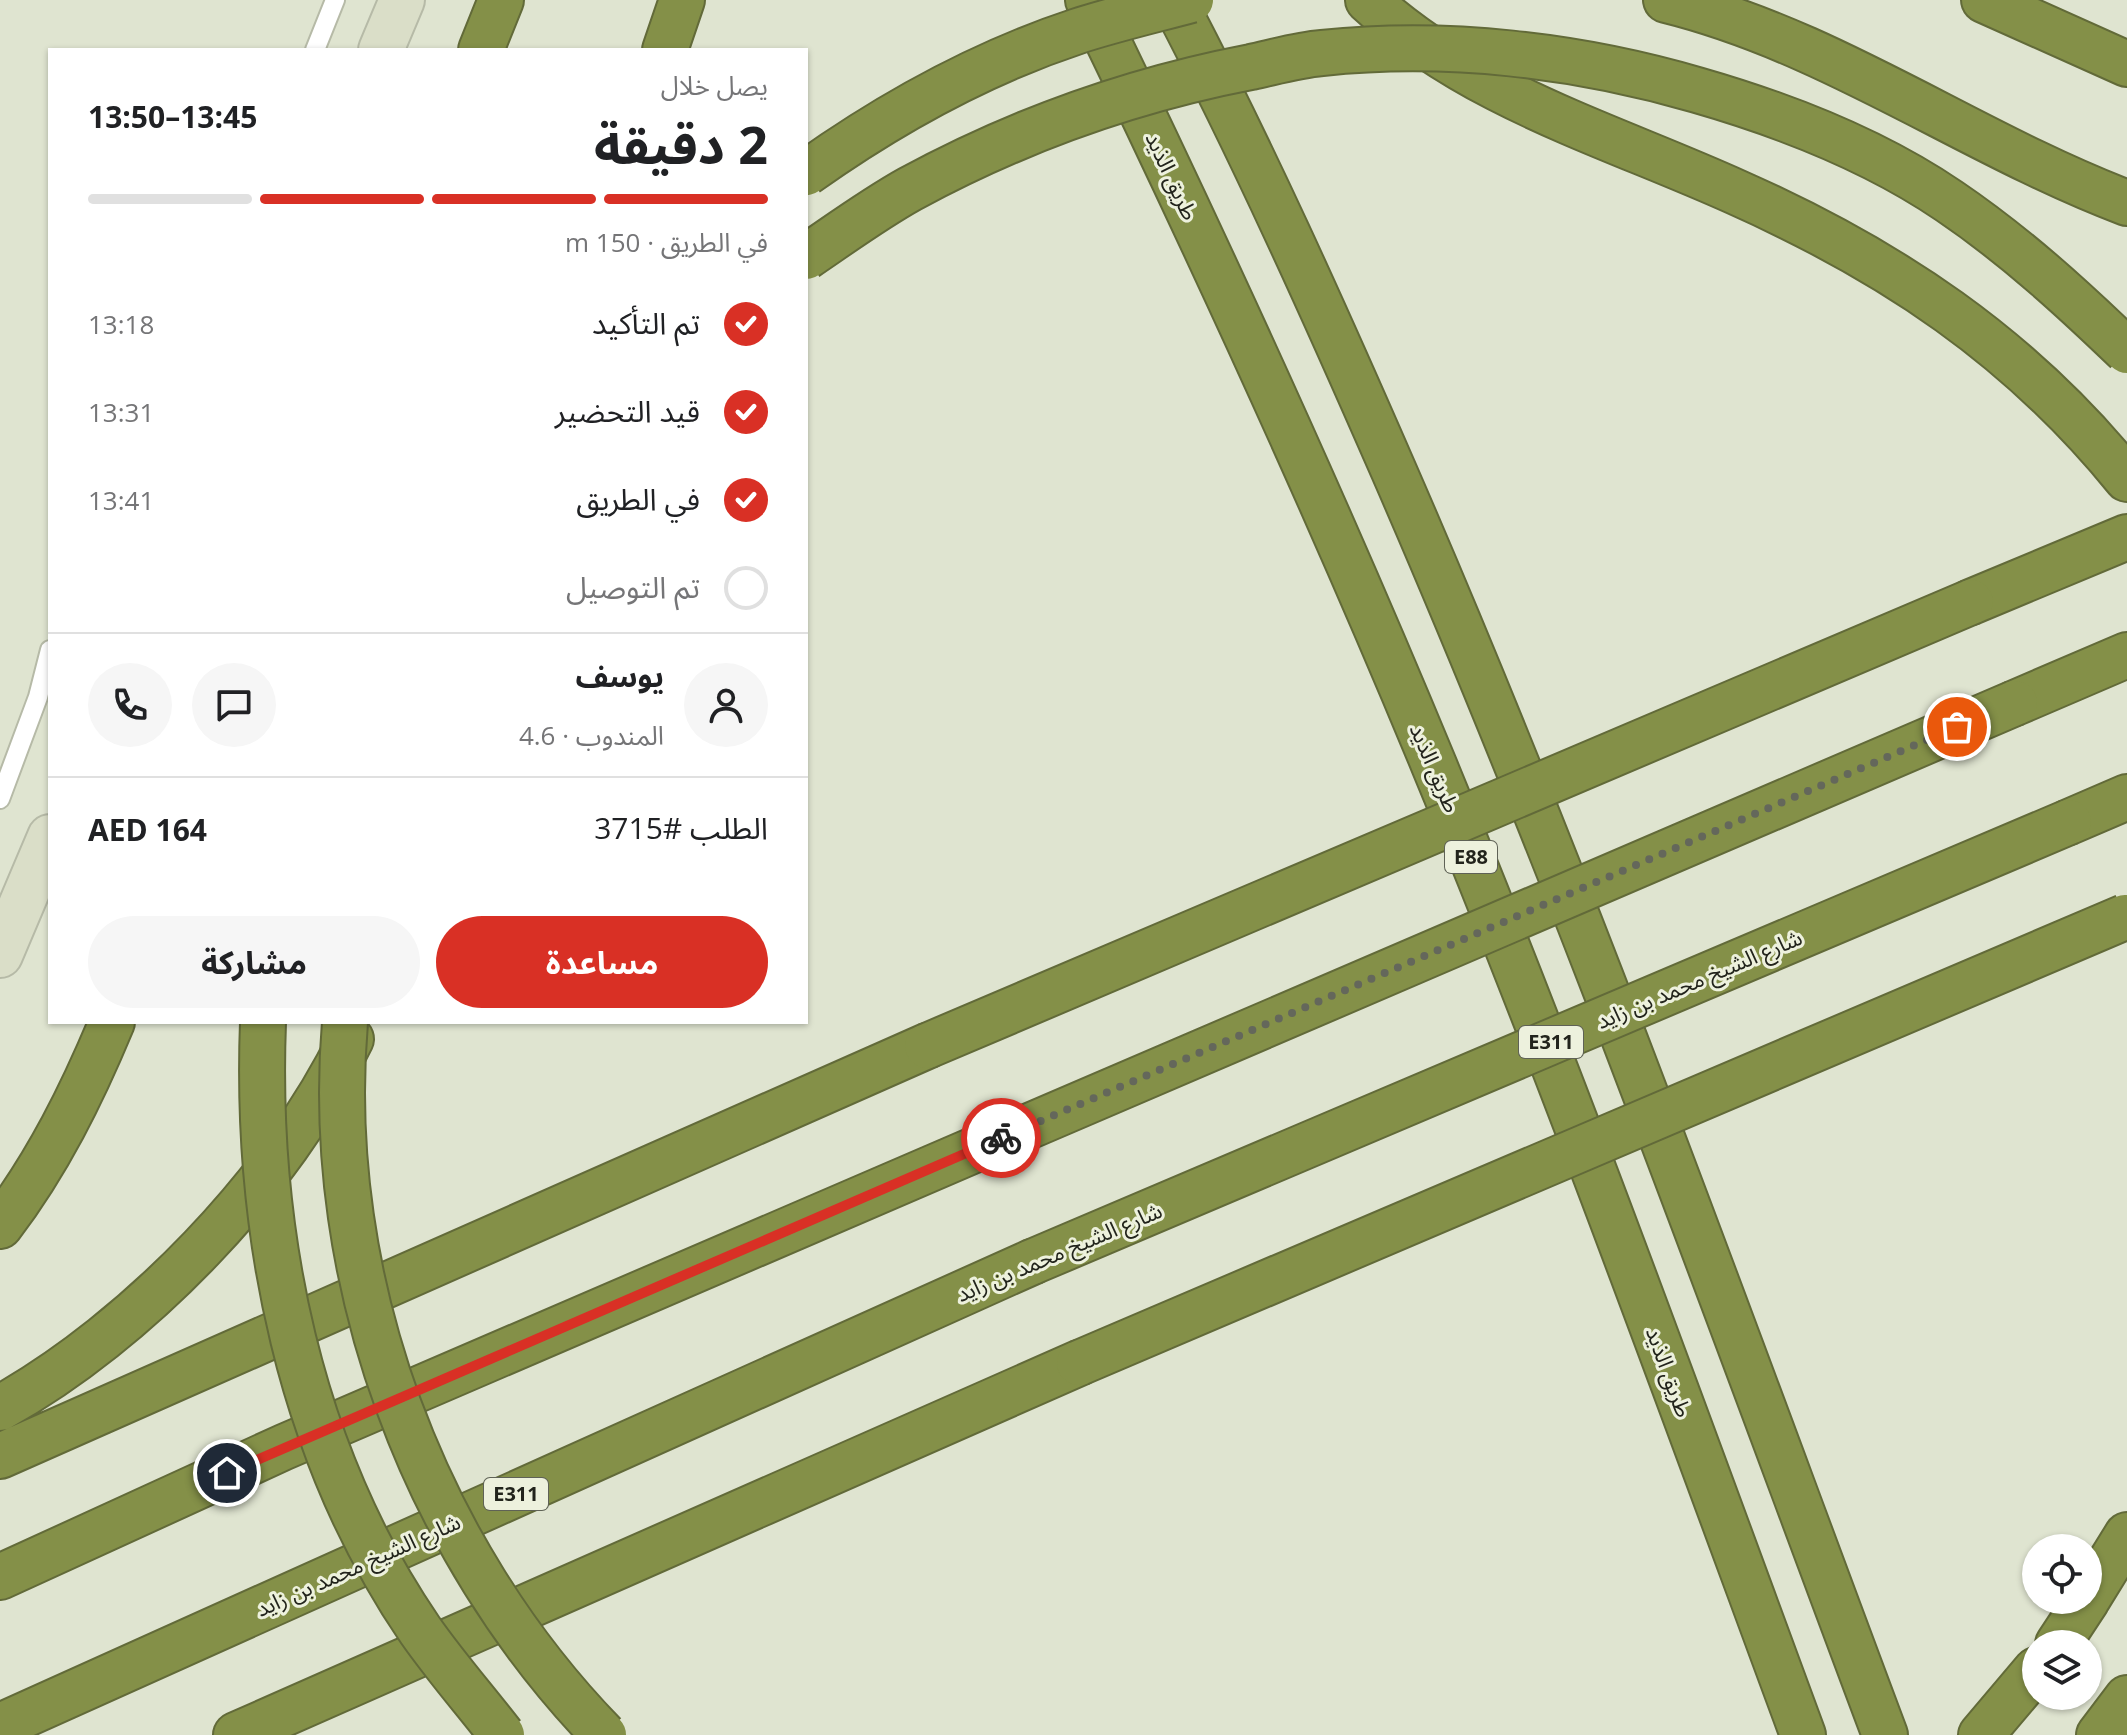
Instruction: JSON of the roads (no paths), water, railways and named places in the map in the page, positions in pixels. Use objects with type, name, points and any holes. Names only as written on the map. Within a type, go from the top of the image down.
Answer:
[{"type":"highway","points":[[482,48],[501,0]]},
{"type":"highway","points":[[666,48],[682,0]]},
{"type":"highway","name":"طريق الذيد","points":[[1088,0],[1263,372],[1434,763],[1591,1159],[1803,1735]]},
{"type":"highway","points":[[1173,0],[1292,242],[1421,534],[1513,754],[1664,1141],[1885,1735]]},
{"type":"highway","points":[[808,172],[856,137],[963,78],[1077,32],[1191,0]]},
{"type":"highway","points":[[1368,0],[1393,24],[1493,88],[1736,192],[1864,253],[1981,332],[2086,428],[2127,479]]},
{"type":"highway","points":[[1666,0],[1765,30],[1835,59],[2013,155],[2127,203]]},
{"type":"highway","points":[[1984,0],[2127,64]]},
{"type":"highway","points":[[808,256],[908,190],[1039,127],[1178,81],[1321,53],[1430,49],[1539,56],[1646,75],[1735,101],[1851,147],[1947,200],[2047,275],[2127,351]]},
{"type":"highway","points":[[0,1456],[927,1046],[2127,537]]},
{"type":"highway","points":[[0,1577],[284,1447],[2127,655]]},
{"type":"highway","name":"شارع الشيخ محمد بن زايد","points":[[0,1726],[1032,1262],[2127,797]]},
{"type":"highway","points":[[236,1735],[1079,1363],[2126,916]]},
{"type":"highway","points":[[0,1226],[28,1189],[84,1091],[111,1024]]},
{"type":"highway","points":[[263,1024],[264,1162],[275,1255],[305,1386],[353,1512],[420,1629],[502,1735]]},
{"type":"highway","points":[[345,1024],[344,1147],[354,1240],[374,1331],[404,1419],[441,1504],[487,1586],[540,1662],[604,1735]]},
{"type":"highway","points":[[0,1408],[99,1344],[169,1282],[280,1154],[341,1059],[357,1024]]},
{"type":"highway","points":[[2102,1575],[2127,1535]]},
{"type":"highway","points":[[1981,1735],[2022,1687]]},
{"type":"highway","points":[[2099,1735],[2127,1698]]},
{"type":"street","points":[[382,48],[402,0]]},
{"type":"street","points":[[0,955],[48,842]]},
{"type":"lane","points":[[316,48],[335,0]]},
{"type":"lane","points":[[0,799],[38,697],[48,658]]}]
